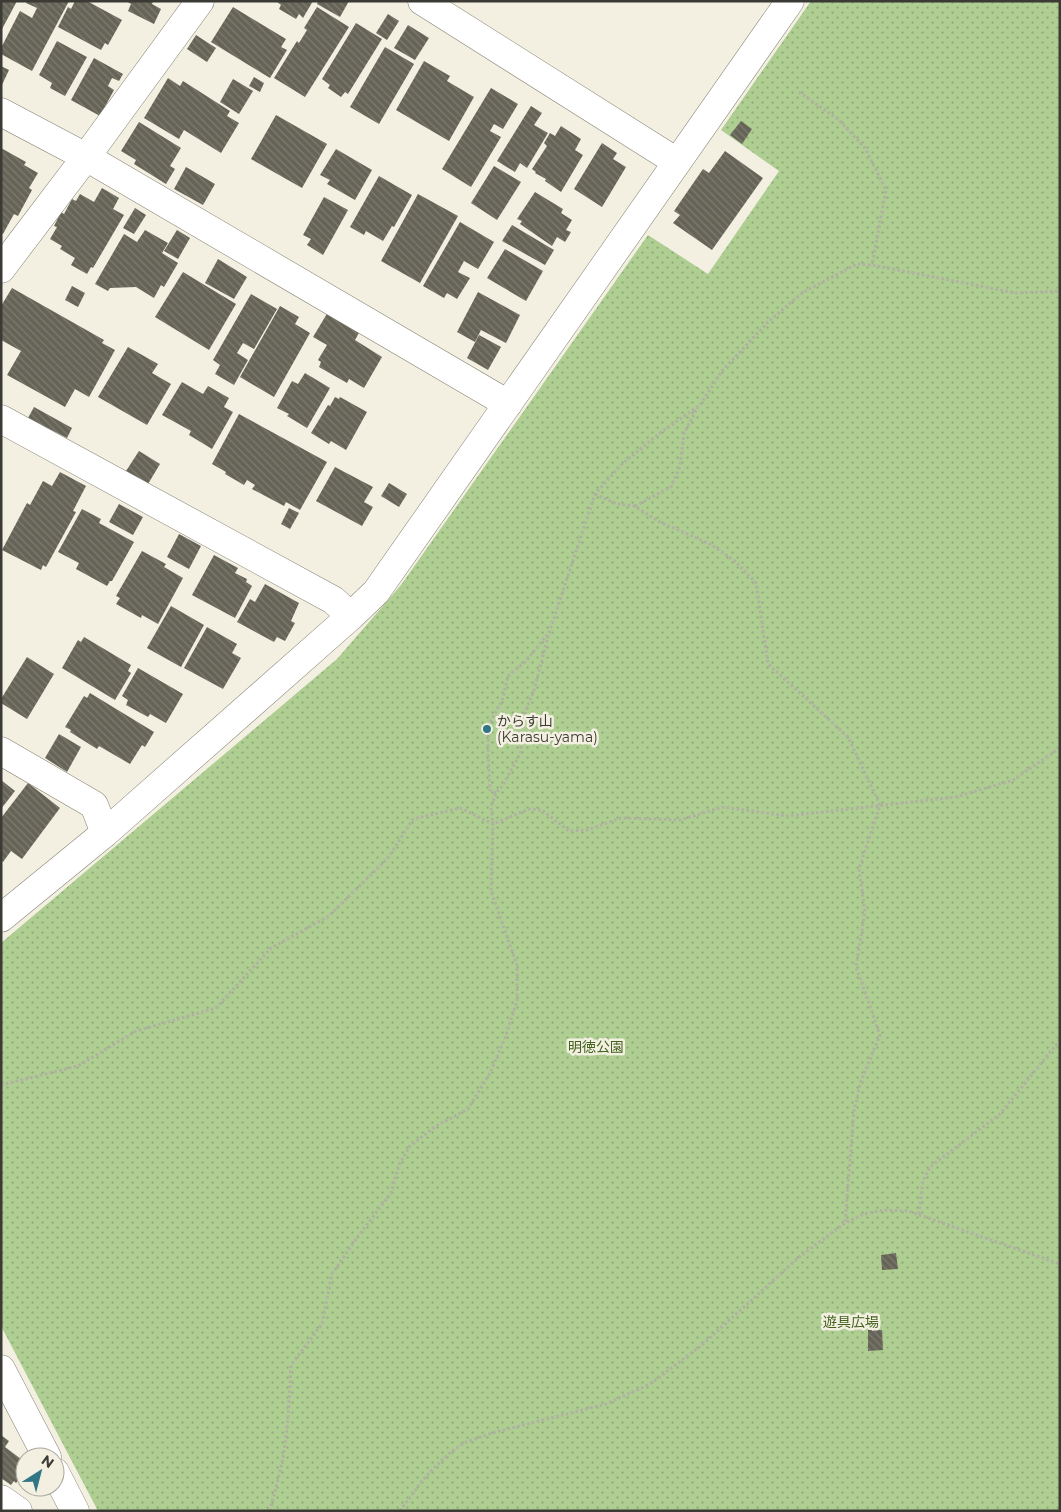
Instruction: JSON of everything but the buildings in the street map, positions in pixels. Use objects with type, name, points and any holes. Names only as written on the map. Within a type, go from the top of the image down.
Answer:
[{"type":"street","points":[[1,269],[200,1]]},
{"type":"street","points":[[422,1],[677,162]]},
{"type":"street","points":[[1,918],[106,833],[376,592],[790,1]]},
{"type":"street","points":[[1,112],[86,157],[508,404]]},
{"type":"street","points":[[1,419],[333,600],[351,616]]},
{"type":"street","points":[[1,751],[94,805],[106,833]]},
{"type":"street","points":[[1,1369],[42,1447]]},
{"type":"street","points":[[65,1492],[75,1511]]},
{"type":"street","points":[[1,1498],[18,1511]]},
{"type":"path","points":[[799,92],[839,120],[865,148],[886,190],[872,265]]},
{"type":"path","points":[[634,506],[671,488],[680,466],[684,433],[700,404],[722,371],[768,322],[802,293],[857,264],[872,265],[1016,293],[1060,291]]},
{"type":"path","points":[[270,1511],[284,1459],[290,1365],[322,1324],[332,1274],[391,1193],[399,1166],[410,1146],[436,1126],[468,1109],[490,1073],[505,1038],[517,1001],[517,965],[491,891],[493,824],[491,808],[496,793],[503,785],[521,752],[521,723],[534,690],[549,633],[595,494],[622,464],[700,404]]},
{"type":"path","points":[[595,494],[617,504],[634,506],[660,522],[712,545],[736,562],[756,583],[768,664],[848,737],[880,805],[859,869],[865,912],[856,967],[880,1035],[861,1081],[854,1111],[845,1223]]},
{"type":"path","points":[[496,793],[490,790],[489,724],[502,700],[508,676],[526,661],[549,633]]},
{"type":"path","points":[[1,1085],[78,1066],[136,1031],[216,1008],[271,948],[329,916],[388,858],[414,819],[460,808],[493,824],[529,809],[542,810],[570,831],[587,830],[621,818],[680,820],[723,807],[787,816],[956,797],[1014,780],[1060,748]]},
{"type":"path","points":[[919,1214],[923,1181],[930,1167],[1000,1114],[1060,1040]]},
{"type":"path","points":[[400,1511],[422,1481],[451,1452],[464,1443],[492,1433],[606,1404],[650,1384],[702,1345],[798,1258],[845,1223],[864,1214],[884,1210],[908,1211],[1060,1264]]},
{"type":"green space","name":"明徳公園","points":[[811,1],[1060,1],[1060,1511],[98,1511],[1,1326],[1,943],[337,659],[401,585],[648,235],[708,274],[779,171],[721,130]]},
{"type":"place","name":"からす山 (Karasu-yama)","points":[[487,729]]},
{"type":"park label","name":"遊具広場","points":[[851,1322]]}]
